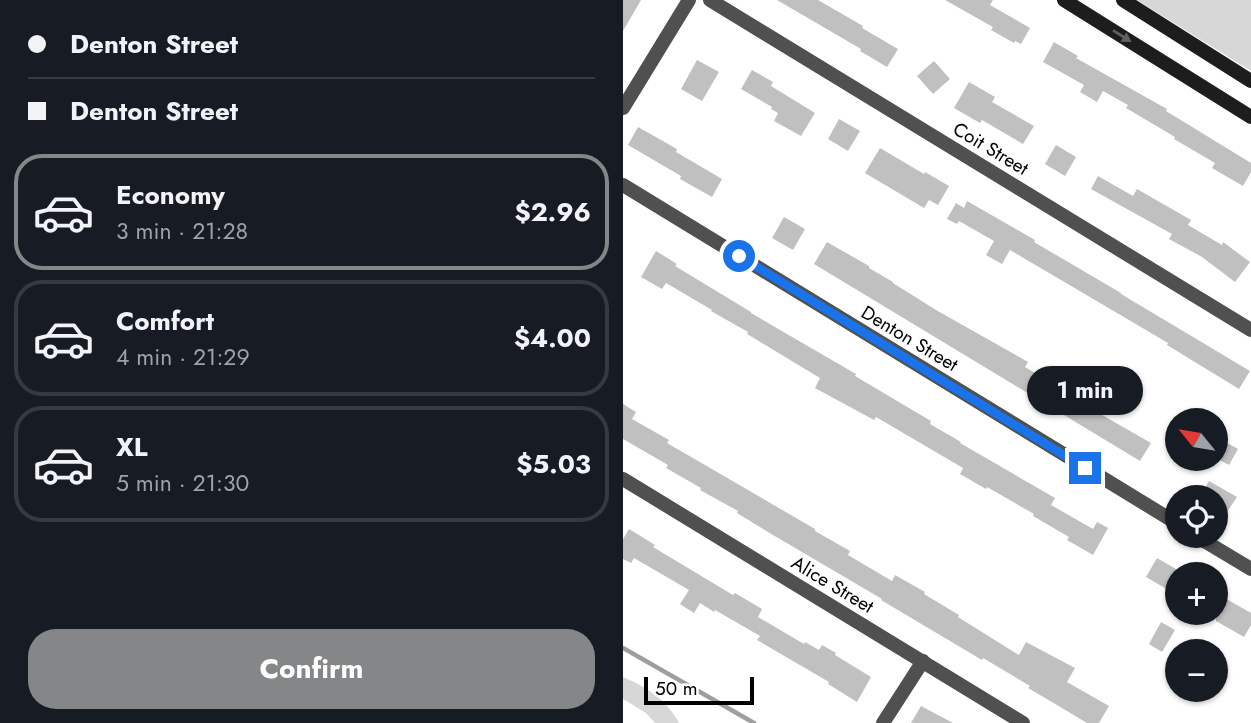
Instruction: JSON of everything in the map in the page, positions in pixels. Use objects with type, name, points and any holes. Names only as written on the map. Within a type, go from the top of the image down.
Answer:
[{"type":"main road","points":[[1064,0],[1251,117]]},
{"type":"main road","points":[[1123,0],[1251,81]]},
{"type":"street","points":[[623,108],[689,0]]},
{"type":"street","name":"Coit Street","points":[[710,0],[1251,330]]},
{"type":"street","name":"Denton Street","points":[[623,185],[1165,516]]},
{"type":"street","name":"Alice Street","points":[[623,479],[1023,723]]},
{"type":"street","points":[[1216,548],[1251,569]]},
{"type":"street","points":[[883,723],[923,661]]},
{"type":"shaded area","points":[[1137,0],[1251,0],[1251,71]]},
{"type":"shaded area","points":[[623,677],[655,695],[669,708],[679,723],[655,723],[646,713],[623,699]]},
{"type":"building","points":[[623,0],[641,0],[623,31]]},
{"type":"building","points":[[777,0],[818,0],[898,49],[887,67]]},
{"type":"building","points":[[945,0],[993,0],[990,5],[1030,28],[1021,44],[1015,41],[1014,43],[991,30],[993,27]]},
{"type":"building","points":[[1054,42],[1078,56],[1076,58],[1167,109],[1166,111],[1251,163],[1251,172],[1243,186],[1212,168],[1215,163],[1126,108],[1128,105],[1103,91],[1097,102],[1080,92],[1084,85],[1043,62]]},
{"type":"building","points":[[697,60],[719,72],[702,101],[681,89]]},
{"type":"building","points":[[934,61],[950,79],[933,94],[917,76]]},
{"type":"building","points":[[752,70],[773,82],[771,86],[815,113],[801,136],[774,121],[778,113],[771,109],[772,107],[741,89]]},
{"type":"building","points":[[969,82],[995,97],[992,102],[1034,126],[1023,144],[982,120],[980,123],[954,108]]},
{"type":"building","points":[[839,119],[860,131],[848,151],[828,139]]},
{"type":"building","points":[[638,127],[722,179],[712,197],[628,145]]},
{"type":"building","points":[[1056,145],[1076,157],[1065,176],[1045,164]]},
{"type":"building","points":[[880,148],[949,186],[938,205],[929,200],[924,208],[865,173]]},
{"type":"building","points":[[1098,176],[1133,196],[1137,189],[1191,220],[1188,225],[1222,245],[1223,242],[1250,262],[1235,282],[1202,257],[1169,239],[1172,234],[1091,189]]},
{"type":"building","points":[[967,201],[1250,371],[1239,389],[1167,345],[1168,343],[1010,250],[1002,264],[986,255],[994,241],[959,221],[957,224],[947,219],[956,203],[964,208]]},
{"type":"building","points":[[784,217],[805,229],[793,250],[772,238]]},
{"type":"building","points":[[827,242],[936,310],[1028,362],[1025,367],[1151,443],[1140,461],[814,264]]},
{"type":"building","points":[[656,251],[677,264],[675,266],[751,313],[931,421],[930,424],[960,443],[1055,498],[1051,505],[1093,529],[1097,522],[1108,528],[1093,555],[1067,540],[1069,537],[1033,516],[1034,514],[960,474],[963,468],[876,417],[874,420],[815,388],[820,378],[747,334],[748,332],[666,283],[662,289],[641,277]]},
{"type":"building","points":[[623,404],[636,412],[632,419],[669,440],[667,443],[815,529],[850,551],[848,555],[892,581],[895,575],[925,592],[924,594],[959,615],[958,617],[1019,655],[1026,642],[1075,668],[1067,682],[1109,706],[1099,723],[1087,723],[1028,688],[1030,686],[881,600],[666,468],[668,465],[623,439]]},
{"type":"building","points":[[1229,444],[1238,449],[1229,465]]},
{"type":"building","points":[[1228,492],[1237,497],[1228,510]]},
{"type":"building","points":[[629,529],[655,545],[653,547],[733,595],[735,593],[762,609],[758,617],[804,644],[805,642],[819,650],[822,645],[871,677],[857,702],[828,684],[829,682],[757,640],[760,636],[715,610],[714,612],[700,603],[694,613],[680,604],[689,590],[634,558],[631,563],[623,559],[623,539]]},
{"type":"building","points":[[1157,558],[1165,563],[1165,588],[1146,577]]},
{"type":"building","points":[[1228,600],[1251,613],[1251,625],[1244,637],[1223,625],[1228,625]]},
{"type":"building","points":[[1161,622],[1175,630],[1170,639],[1165,639],[1162,652],[1149,644]]},
{"type":"building","points":[[921,706],[953,723],[911,723]]},
{"type":"waterway","points":[[623,648],[754,723]]},
{"type":"route","points":[[739,256],[1085,468]]}]
